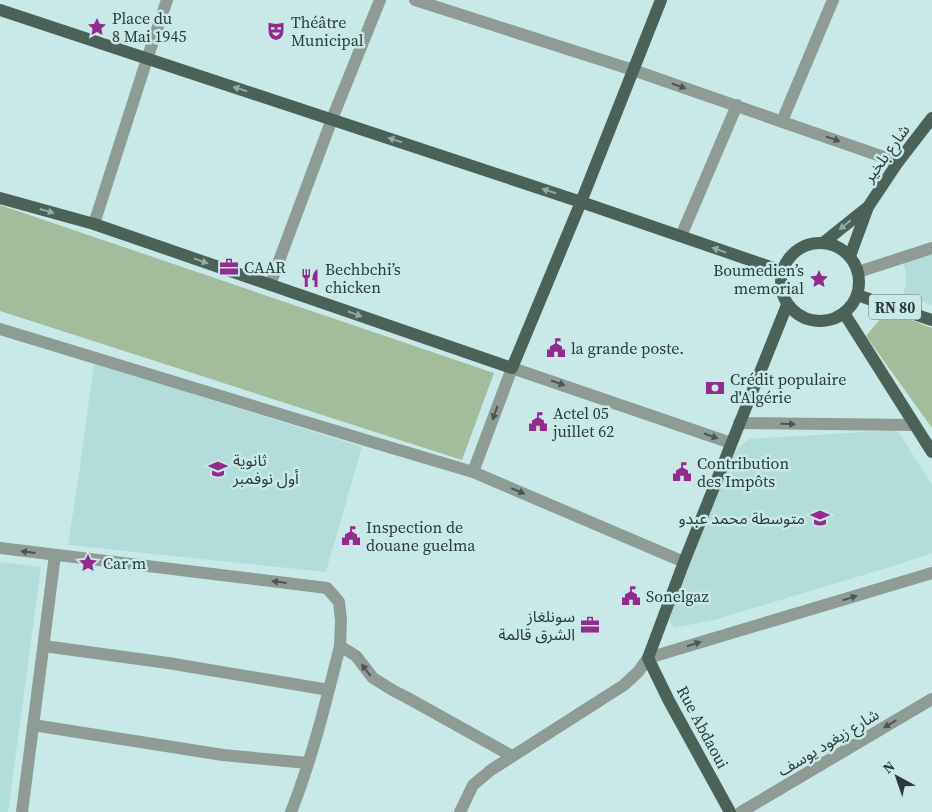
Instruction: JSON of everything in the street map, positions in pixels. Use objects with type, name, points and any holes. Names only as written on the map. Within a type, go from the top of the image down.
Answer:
[{"type":"main road","points":[[0,198],[94,224],[512,368],[581,202],[661,0]]},
{"type":"main road","points":[[0,10],[581,202],[782,271]]},
{"type":"main road","name":"شارع بلخير","points":[[850,256],[868,207],[898,162],[932,118]]},
{"type":"main road","name":"شارع بلخير","points":[[823,243],[868,207]]},
{"type":"main road","points":[[823,243],[840,248],[850,256],[858,272],[859,280],[857,294],[852,305],[844,313],[833,320],[820,322],[807,320],[796,314],[787,305],[780,289],[780,280],[786,262],[792,254],[809,244],[823,243]]},
{"type":"main road","name":"RN 80","points":[[857,294],[932,320]]},
{"type":"main road","points":[[648,658],[684,562],[787,305]]},
{"type":"main road","points":[[844,313],[932,452]]},
{"type":"main road","name":"Rue Abdaoui","points":[[648,658],[669,701],[730,812]]},
{"type":"street","points":[[94,224],[167,0]]},
{"type":"street","points":[[270,285],[332,119],[380,0]]},
{"type":"street","points":[[415,0],[633,70],[898,162]]},
{"type":"street","points":[[782,121],[833,0]]},
{"type":"street","points":[[681,236],[737,106]]},
{"type":"street","points":[[858,272],[932,248]]},
{"type":"street","points":[[0,329],[473,472],[684,562]]},
{"type":"street","points":[[473,472],[512,368],[731,443]]},
{"type":"street","points":[[739,423],[914,425]]},
{"type":"street","points":[[0,548],[327,588],[339,602],[341,620],[340,646],[308,763],[291,812]]},
{"type":"street","points":[[22,812],[56,555]]},
{"type":"street","points":[[460,812],[473,785],[491,770],[624,685],[638,672],[648,658],[932,574]]},
{"type":"street","points":[[44,646],[168,663],[329,690]]},
{"type":"street","points":[[340,646],[356,656],[373,678],[512,756]]},
{"type":"street","name":"شارع زيغود يوسف","points":[[741,812],[932,699]]},
{"type":"street","points":[[33,725],[223,755],[308,763]]},
{"type":"shaded area","points":[[932,252],[932,305],[903,294],[906,284],[906,272],[903,261]]},
{"type":"shaded area","name":"ثانوية أول نوفمبر","points":[[94,363],[362,447],[326,572],[68,545]]},
{"type":"shaded area","name":"متوسطة محمد عبدو","points":[[897,430],[932,484],[932,553],[714,620],[674,628],[668,618],[734,451],[749,439]]},
{"type":"shaded area","points":[[0,562],[41,567],[8,812],[0,812]]},
{"type":"green space","points":[[0,205],[494,373],[462,460],[0,311]]},
{"type":"green space","points":[[887,311],[932,328],[932,428],[866,336]]},
{"type":"place","name":"Place du 8 Mai 1945","points":[[97,27]]},
{"type":"place","name":"Théâtre Municipal","points":[[276,31]]},
{"type":"place","name":"CAAR","points":[[229,267]]},
{"type":"place","name":"Bechbchi’s chicken","points":[[310,278]]},
{"type":"place","name":"Boumedien’s memorial","points":[[819,279]]},
{"type":"place","name":"la grande poste.","points":[[556,348]]},
{"type":"place","name":"Crédit populaire d'Algérie","points":[[715,388]]},
{"type":"place","name":"Actel 05 juillet 62","points":[[538,422]]},
{"type":"place","name":"ثانوية أول نوفمبر","points":[[218,469]]},
{"type":"place","name":"Contribution des Impôts","points":[[682,472]]},
{"type":"place","name":"متوسطة محمد عبدو","points":[[820,518]]},
{"type":"place","name":"Inspection de douane guelma","points":[[351,536]]},
{"type":"place","name":"Car m","points":[[88,563]]},
{"type":"place","name":"Sonelgaz","points":[[631,596]]},
{"type":"place","name":"سونلغاز الشرق قالمة","points":[[590,625]]}]
